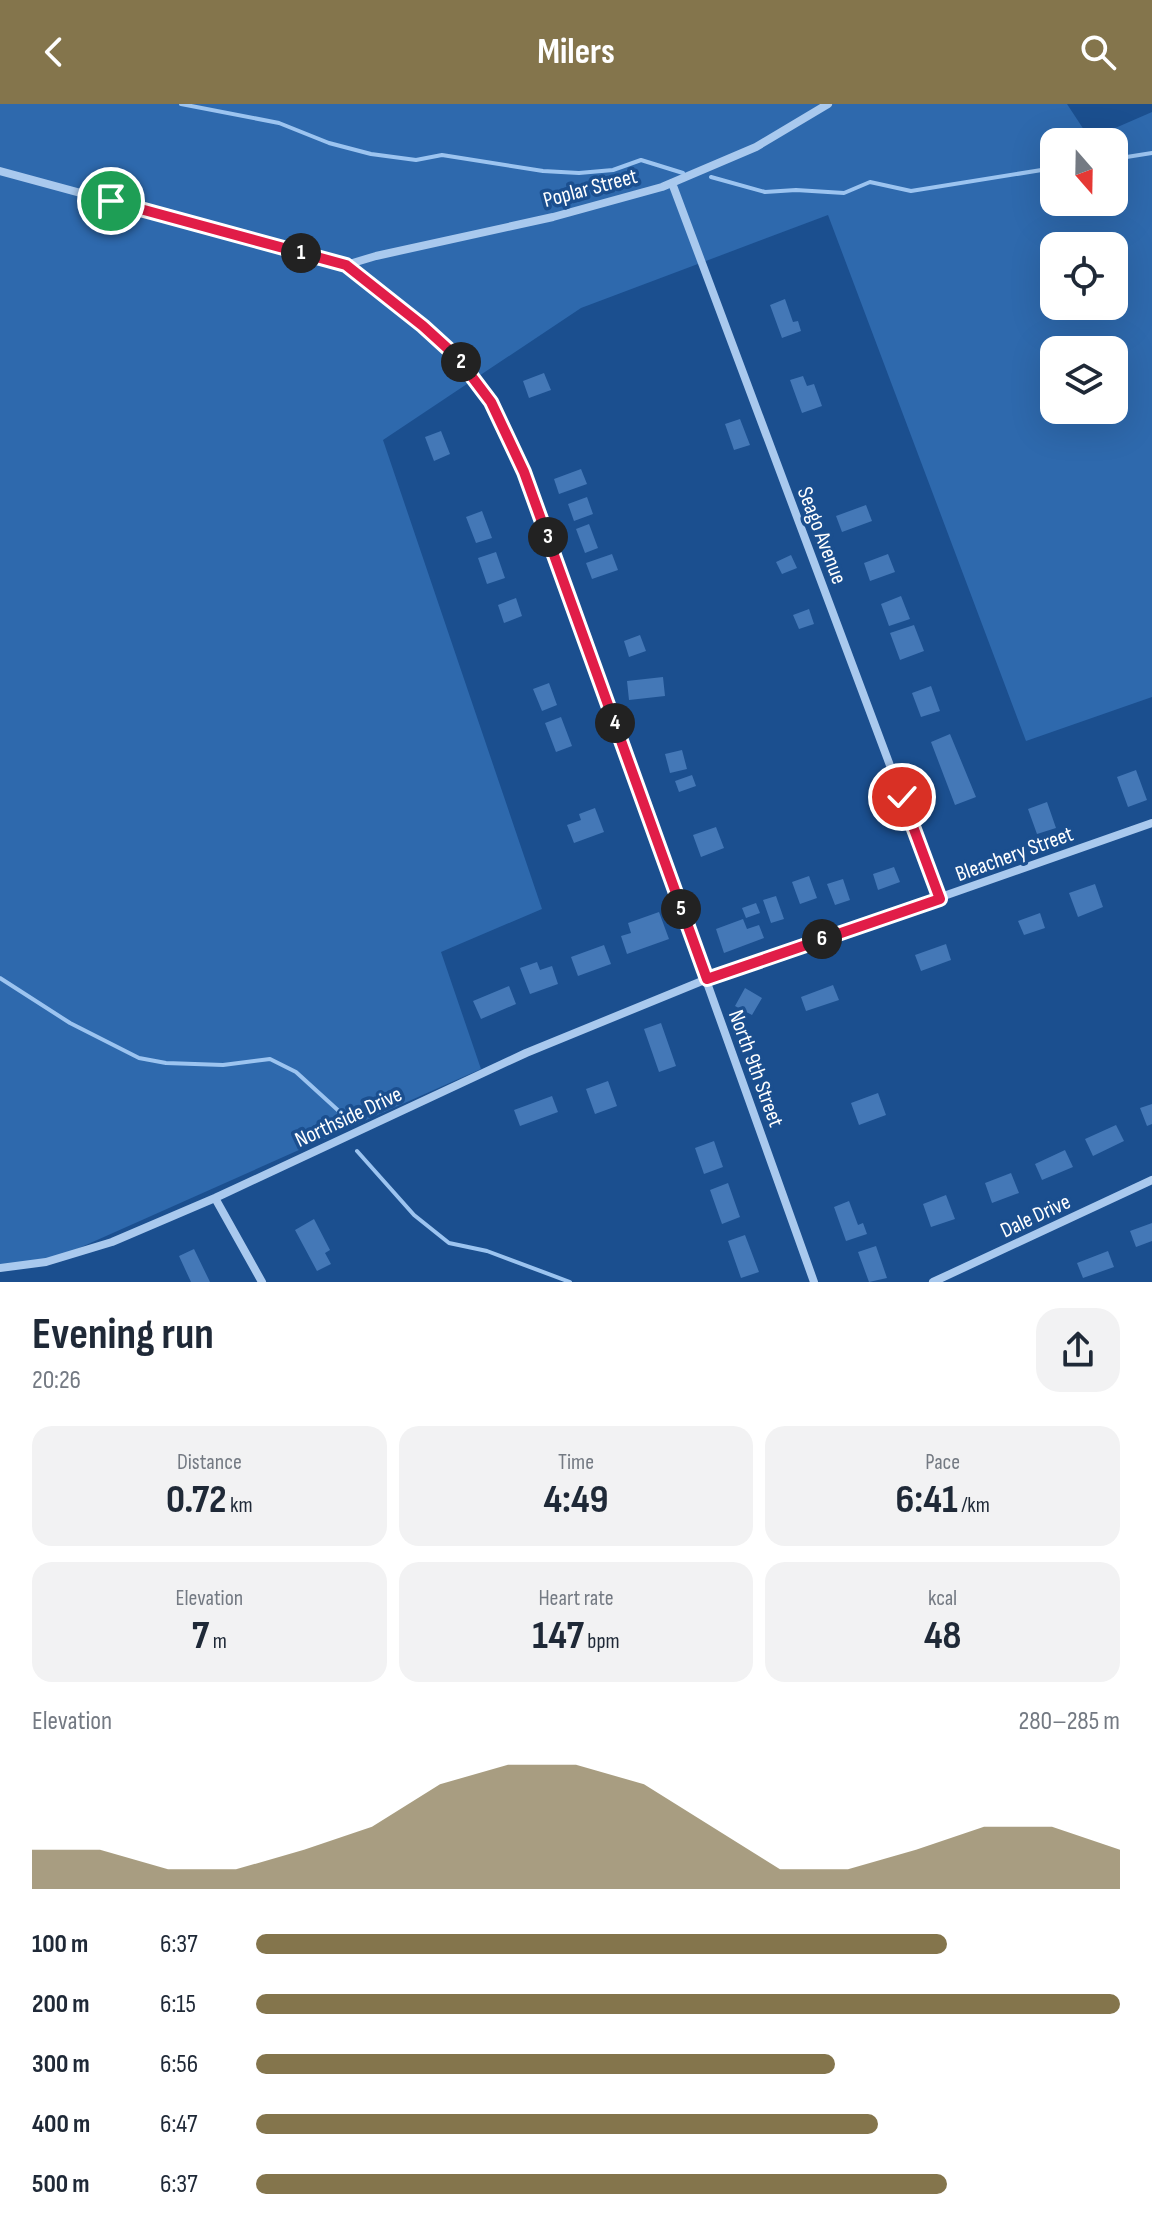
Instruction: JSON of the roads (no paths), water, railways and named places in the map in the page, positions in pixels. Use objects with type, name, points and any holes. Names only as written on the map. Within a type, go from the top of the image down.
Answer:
[{"type":"street","name":"Poplar Street","points":[[346,265],[444,239],[553,217],[672,183],[756,147],[828,104]]},
{"type":"street","name":"North 9th Street","points":[[0,171],[346,265],[457,357],[491,402],[524,472],[814,1282]]},
{"type":"street","name":"Seago Avenue","points":[[672,183],[940,899]]},
{"type":"street","name":"Bleachery Street","points":[[707,979],[1152,823]]},
{"type":"street","name":"Northside Drive","points":[[0,1268],[46,1262],[112,1242],[215,1198],[526,1053],[707,979]]},
{"type":"street","name":"Dale Drive","points":[[933,1282],[1152,1180]]},
{"type":"street","points":[[215,1198],[262,1282]]},
{"type":"waterway","points":[[181,104],[279,123],[329,143],[371,154],[416,160],[442,155],[543,171],[579,173],[613,170],[641,160],[683,173]]},
{"type":"waterway","points":[[1128,157],[1152,153]]},
{"type":"waterway","points":[[711,177],[765,192],[844,193],[870,182],[911,191],[1040,170]]},
{"type":"waterway","points":[[0,978],[70,1023],[139,1058],[166,1063],[223,1065],[270,1059],[296,1072],[341,1113]]},
{"type":"waterway","points":[[357,1151],[414,1215],[449,1243],[487,1251],[570,1282]]}]
